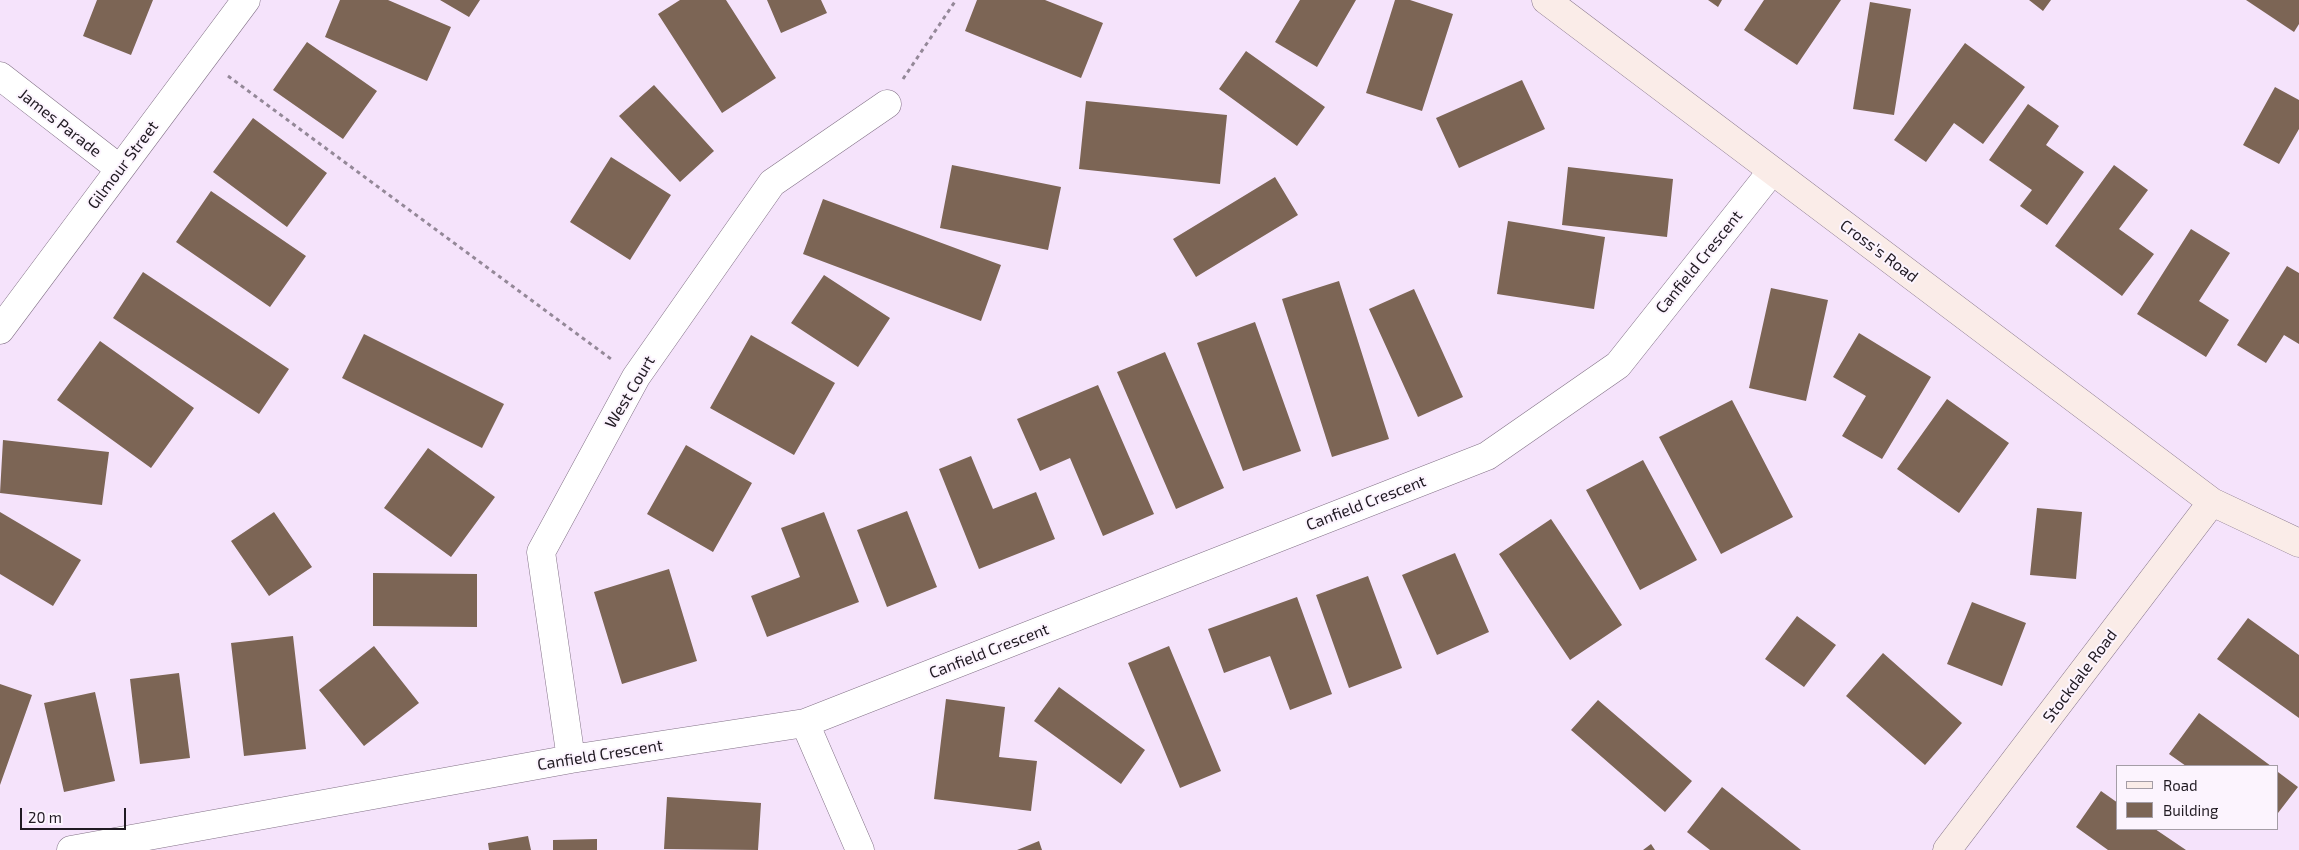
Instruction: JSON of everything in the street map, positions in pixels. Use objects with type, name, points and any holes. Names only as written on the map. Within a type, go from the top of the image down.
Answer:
[{"type":"street","name":"Gilmour Street","points":[[0,330],[246,0]]},
{"type":"street","name":"Cross's Road","points":[[1546,0],[2212,502],[2299,543]]},
{"type":"street","name":"James Parade","points":[[0,76],[120,169]]},
{"type":"street","name":"West Court","points":[[571,759],[541,552],[636,377],[772,182],[887,104]]},
{"type":"street","name":"Canfield Crescent","points":[[71,850],[571,759],[805,723],[1487,456],[1618,365],[1772,171]]},
{"type":"street","name":"Stockdale Road","points":[[1947,850],[2212,502]]},
{"type":"street","points":[[805,723],[860,850]]},
{"type":"path","points":[[887,104],[956,0]]},
{"type":"path","points":[[203,58],[636,377]]},
{"type":"building","points":[[97,0],[153,0],[131,55],[83,36]]},
{"type":"building","points":[[340,0],[388,0],[451,27],[427,81],[325,37]]},
{"type":"building","points":[[440,0],[480,0],[469,17]]},
{"type":"building","points":[[680,0],[726,0],[776,78],[722,113],[658,14]]},
{"type":"building","points":[[767,0],[821,0],[827,13],[781,33]]},
{"type":"building","points":[[977,0],[1045,0],[1103,23],[1081,78],[965,31]]},
{"type":"building","points":[[1300,0],[1356,0],[1317,67],[1275,42]]},
{"type":"building","points":[[1395,0],[1410,0],[1453,14],[1422,111],[1366,93]]},
{"type":"building","points":[[1708,0],[1722,0],[1718,7]]},
{"type":"building","points":[[1764,0],[1841,0],[1797,65],[1744,30]]},
{"type":"building","points":[[2029,0],[2051,0],[2043,11]]},
{"type":"building","points":[[2246,0],[2299,0],[2299,24],[2294,32]]},
{"type":"building","points":[[1870,2],[1911,9],[1894,115],[1853,109]]},
{"type":"building","points":[[307,42],[377,91],[343,139],[273,90]]},
{"type":"building","points":[[1965,43],[2025,87],[1983,144],[1954,123],[1926,162],[1894,140]]},
{"type":"building","points":[[1246,51],[1325,107],[1297,146],[1219,89]]},
{"type":"building","points":[[1522,80],[1545,129],[1459,168],[1436,118]]},
{"type":"building","points":[[654,85],[714,151],[680,182],[619,116]]},
{"type":"building","points":[[2275,87],[2299,100],[2299,129],[2279,164],[2243,145]]},
{"type":"building","points":[[1086,101],[1227,115],[1220,184],[1079,169]]},
{"type":"building","points":[[2028,104],[2059,126],[2046,145],[2084,172],[2047,225],[2020,206],[2032,190],[1989,160]]},
{"type":"building","points":[[253,118],[327,173],[287,227],[213,172]]},
{"type":"building","points":[[611,157],[671,195],[630,260],[570,222]]},
{"type":"building","points":[[952,165],[1061,187],[1048,250],[940,228]]},
{"type":"building","points":[[2114,165],[2148,190],[2119,229],[2154,254],[2122,296],[2055,246]]},
{"type":"building","points":[[1568,167],[1673,179],[1667,237],[1562,225]]},
{"type":"building","points":[[1275,177],[1298,215],[1196,277],[1173,239]]},
{"type":"building","points":[[211,191],[306,256],[270,307],[176,242]]},
{"type":"building","points":[[823,199],[1001,265],[981,321],[803,254]]},
{"type":"building","points":[[1508,221],[1605,237],[1594,309],[1497,294]]},
{"type":"building","points":[[2191,229],[2230,253],[2199,301],[2229,320],[2206,357],[2137,314]]},
{"type":"building","points":[[2287,266],[2299,273],[2299,344],[2284,335],[2266,363],[2237,345]]},
{"type":"building","points":[[143,272],[289,369],[259,414],[113,318]]},
{"type":"building","points":[[824,275],[890,318],[858,367],[791,323]]},
{"type":"building","points":[[1339,281],[1389,439],[1332,457],[1282,299]]},
{"type":"building","points":[[1771,288],[1828,300],[1806,401],[1749,388]]},
{"type":"building","points":[[1414,289],[1463,397],[1418,417],[1369,309]]},
{"type":"building","points":[[1255,322],[1301,451],[1243,471],[1197,343]]},
{"type":"building","points":[[1859,333],[1931,377],[1882,459],[1842,436],[1866,396],[1833,377]]},
{"type":"building","points":[[364,334],[504,404],[482,448],[342,378]]},
{"type":"building","points":[[751,335],[835,383],[794,455],[710,408]]},
{"type":"building","points":[[100,341],[194,408],[151,468],[57,400]]},
{"type":"building","points":[[1165,352],[1224,488],[1176,509],[1117,372]]},
{"type":"building","points":[[1098,385],[1154,514],[1103,536],[1070,458],[1040,471],[1017,419]]},
{"type":"building","points":[[1947,399],[2009,443],[1959,513],[1897,469]]},
{"type":"building","points":[[1732,400],[1793,517],[1721,554],[1659,437]]},
{"type":"building","points":[[3,440],[109,452],[102,505],[0,493]]},
{"type":"building","points":[[686,445],[752,483],[713,552],[647,514]]},
{"type":"building","points":[[428,448],[495,497],[451,557],[384,508]]},
{"type":"building","points":[[971,456],[993,509],[1036,492],[1055,539],[979,569],[939,469]]},
{"type":"building","points":[[1643,460],[1697,560],[1640,590],[1586,490]]},
{"type":"building","points":[[2037,508],[2082,512],[2076,579],[2030,575]]},
{"type":"building","points":[[907,511],[937,587],[887,607],[857,530]]},
{"type":"building","points":[[0,512],[81,560],[53,606],[0,574]]},
{"type":"building","points":[[274,512],[312,567],[269,596],[231,541]]},
{"type":"building","points":[[824,512],[859,602],[767,637],[751,596],[800,577],[781,528]]},
{"type":"building","points":[[1551,519],[1622,625],[1570,660],[1499,554]]},
{"type":"building","points":[[1455,553],[1489,632],[1437,655],[1402,575]]},
{"type":"building","points":[[669,569],[697,661],[622,684],[594,592]]},
{"type":"building","points":[[373,573],[477,574],[477,627],[373,626]]},
{"type":"building","points":[[1368,576],[1402,668],[1349,688],[1316,595]]},
{"type":"building","points":[[1297,597],[1332,694],[1290,710],[1270,656],[1224,673],[1208,629]]},
{"type":"building","points":[[1972,602],[2026,623],[2002,686],[1947,664]]},
{"type":"building","points":[[1797,616],[1836,645],[1804,687],[1765,659]]},
{"type":"building","points":[[2248,618],[2299,655],[2299,718],[2217,659]]},
{"type":"building","points":[[293,636],[306,749],[244,756],[231,643]]},
{"type":"building","points":[[374,646],[419,703],[364,746],[319,690]]},
{"type":"building","points":[[1169,646],[1221,771],[1180,788],[1128,663]]},
{"type":"building","points":[[1883,653],[1962,723],[1925,765],[1846,696]]},
{"type":"building","points":[[179,673],[190,758],[140,764],[130,679]]},
{"type":"building","points":[[0,684],[32,695],[0,785]]},
{"type":"building","points":[[1059,687],[1145,750],[1121,784],[1034,721]]},
{"type":"building","points":[[95,692],[115,781],[64,792],[44,703]]},
{"type":"building","points":[[946,699],[1005,707],[999,757],[1037,761],[1031,811],[934,799]]},
{"type":"building","points":[[1598,700],[1692,781],[1665,812],[1571,730]]},
{"type":"building","points":[[2199,713],[2270,765],[2185,765],[2169,754]]},
{"type":"building","points":[[2279,773],[2298,787],[2279,812]]},
{"type":"building","points":[[1722,787],[1801,850],[1710,850],[1687,832]]},
{"type":"building","points":[[2101,791],[2116,802],[2116,830],[2156,830],[2186,850],[2108,850],[2076,827]]},
{"type":"building","points":[[667,797],[761,803],[758,850],[664,849]]},
{"type":"building","points":[[528,836],[531,850],[489,850],[488,843]]},
{"type":"building","points":[[597,839],[597,850],[553,850],[553,840]]},
{"type":"building","points":[[1039,841],[1042,850],[1017,850]]},
{"type":"building","points":[[1651,844],[1655,850],[1643,850]]}]
